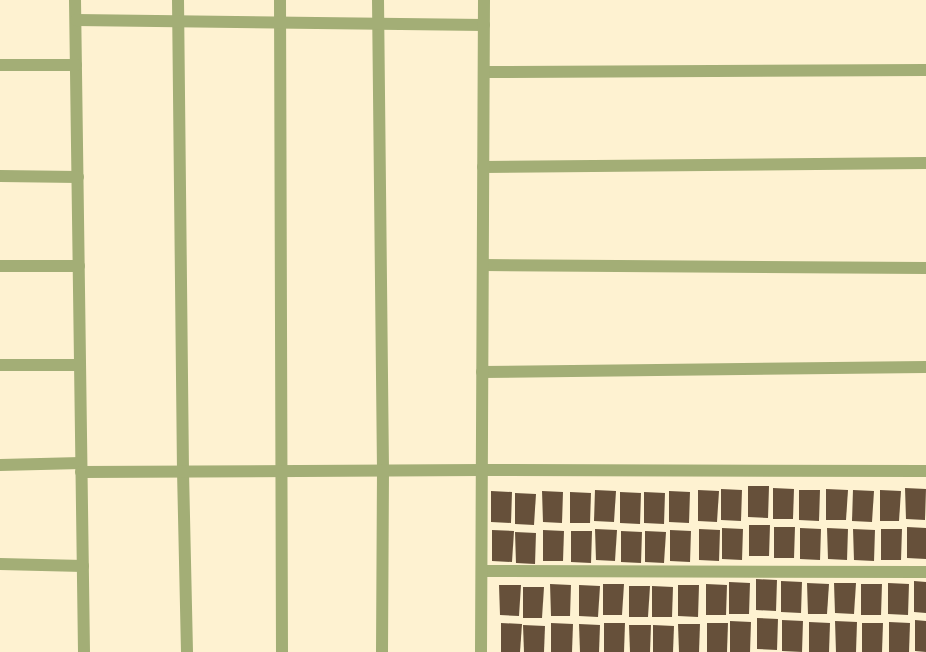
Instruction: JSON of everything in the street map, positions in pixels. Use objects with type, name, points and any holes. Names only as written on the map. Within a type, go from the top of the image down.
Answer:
[{"type":"street","points":[[76,0],[84,652]]},
{"type":"street","points":[[178,0],[183,471],[187,652]]},
{"type":"street","points":[[280,0],[283,471],[282,652]]},
{"type":"street","points":[[378,0],[383,470],[382,652]]},
{"type":"street","points":[[481,652],[484,0]]},
{"type":"street","points":[[76,20],[484,25]]},
{"type":"street","points":[[0,65],[76,65]]},
{"type":"street","points":[[484,72],[926,70]]},
{"type":"street","points":[[483,168],[926,164]]},
{"type":"street","points":[[0,176],[78,177]]},
{"type":"street","points":[[483,265],[926,268]]},
{"type":"street","points":[[0,266],[79,266]]},
{"type":"street","points":[[0,366],[80,365]]},
{"type":"street","points":[[482,372],[926,366]]},
{"type":"street","points":[[0,465],[183,471],[926,471]]},
{"type":"street","points":[[0,564],[83,566]]},
{"type":"street","points":[[482,571],[926,572]]},
{"type":"building","points":[[748,486],[769,486],[768,518],[748,517]]},
{"type":"building","points":[[773,488],[794,489],[793,519],[773,519]]},
{"type":"building","points":[[905,488],[926,489],[925,520],[906,519]]},
{"type":"building","points":[[721,489],[742,490],[741,521],[721,520]]},
{"type":"building","points":[[826,489],[848,490],[846,520],[826,520]]},
{"type":"building","points":[[595,490],[616,491],[614,522],[594,521]]},
{"type":"building","points":[[698,490],[719,491],[717,522],[698,521]]},
{"type":"building","points":[[799,490],[820,490],[819,521],[799,520]]},
{"type":"building","points":[[853,490],[874,491],[872,522],[852,521]]},
{"type":"building","points":[[880,490],[901,491],[899,521],[880,521]]},
{"type":"building","points":[[491,491],[512,492],[511,523],[491,522]]},
{"type":"building","points":[[542,491],[563,492],[562,523],[543,522]]},
{"type":"building","points":[[669,491],[690,492],[689,523],[669,522]]},
{"type":"building","points":[[570,492],[591,493],[590,523],[570,523]]},
{"type":"building","points":[[620,492],[641,493],[640,524],[620,523]]},
{"type":"building","points":[[644,492],[665,493],[664,524],[644,523]]},
{"type":"building","points":[[515,493],[536,494],[534,525],[515,524]]},
{"type":"building","points":[[749,525],[770,525],[769,556],[749,556]]},
{"type":"building","points":[[774,527],[795,527],[794,558],[774,558]]},
{"type":"building","points":[[907,527],[926,528],[926,559],[907,558]]},
{"type":"building","points":[[722,528],[743,529],[742,560],[722,559]]},
{"type":"building","points":[[800,528],[821,529],[820,560],[800,559]]},
{"type":"building","points":[[827,528],[848,529],[847,560],[828,559]]},
{"type":"building","points":[[595,529],[617,530],[615,561],[596,560]]},
{"type":"building","points":[[699,529],[720,530],[719,561],[699,560]]},
{"type":"building","points":[[853,529],[875,530],[874,561],[854,560]]},
{"type":"building","points":[[881,529],[902,529],[901,560],[881,560]]},
{"type":"building","points":[[492,530],[514,531],[512,562],[492,561]]},
{"type":"building","points":[[543,530],[564,531],[563,561],[543,561]]},
{"type":"building","points":[[670,530],[691,531],[690,562],[670,561]]},
{"type":"building","points":[[571,531],[592,531],[591,563],[571,562]]},
{"type":"building","points":[[621,531],[642,532],[641,563],[621,562]]},
{"type":"building","points":[[645,531],[666,532],[664,563],[645,562]]},
{"type":"building","points":[[515,532],[536,533],[535,564],[516,563]]},
{"type":"building","points":[[756,579],[777,580],[776,611],[756,610]]},
{"type":"building","points":[[781,581],[802,582],[801,613],[781,612]]},
{"type":"building","points":[[914,581],[926,582],[926,613],[914,612]]},
{"type":"building","points":[[729,582],[750,583],[749,614],[729,614]]},
{"type":"building","points":[[807,583],[829,584],[827,614],[808,614]]},
{"type":"building","points":[[834,583],[856,583],[854,614],[835,613]]},
{"type":"building","points":[[888,583],[909,584],[908,615],[888,614]]},
{"type":"building","points":[[550,584],[571,585],[570,616],[551,616]]},
{"type":"building","points":[[603,584],[624,584],[622,615],[603,615]]},
{"type":"building","points":[[706,584],[727,585],[726,615],[706,615]]},
{"type":"building","points":[[861,584],[882,584],[881,615],[861,615]]},
{"type":"building","points":[[499,585],[521,585],[519,616],[500,615]]},
{"type":"building","points":[[579,585],[600,586],[598,617],[579,616]]},
{"type":"building","points":[[678,585],[699,585],[698,617],[678,616]]},
{"type":"building","points":[[629,586],[650,586],[648,617],[629,617]]},
{"type":"building","points":[[652,586],[673,587],[672,617],[652,617]]},
{"type":"building","points":[[523,587],[544,587],[542,618],[523,618]]},
{"type":"building","points":[[757,618],[778,619],[777,650],[757,649]]},
{"type":"building","points":[[782,620],[803,621],[802,652],[782,651]]},
{"type":"building","points":[[915,620],[926,621],[926,652],[915,651]]},
{"type":"building","points":[[730,621],[751,622],[750,652],[730,652]]},
{"type":"building","points":[[835,621],[857,622],[856,652],[836,652]]},
{"type":"building","points":[[809,622],[830,623],[829,652],[809,652]]},
{"type":"building","points":[[889,622],[910,623],[909,652],[889,652]]},
{"type":"building","points":[[501,623],[522,624],[520,652],[501,652]]},
{"type":"building","points":[[551,623],[573,624],[572,652],[551,652]]},
{"type":"building","points":[[604,623],[625,623],[624,652],[604,652]]},
{"type":"building","points":[[707,623],[728,623],[727,652],[707,652]]},
{"type":"building","points":[[862,623],[883,623],[882,652],[862,652]]},
{"type":"building","points":[[579,624],[600,625],[599,652],[580,652]]},
{"type":"building","points":[[678,624],[700,624],[699,652],[679,652]]},
{"type":"building","points":[[523,625],[545,626],[544,652],[524,652]]},
{"type":"building","points":[[629,625],[651,625],[650,652],[630,652]]},
{"type":"building","points":[[653,625],[674,626],[673,652],[653,652]]}]
